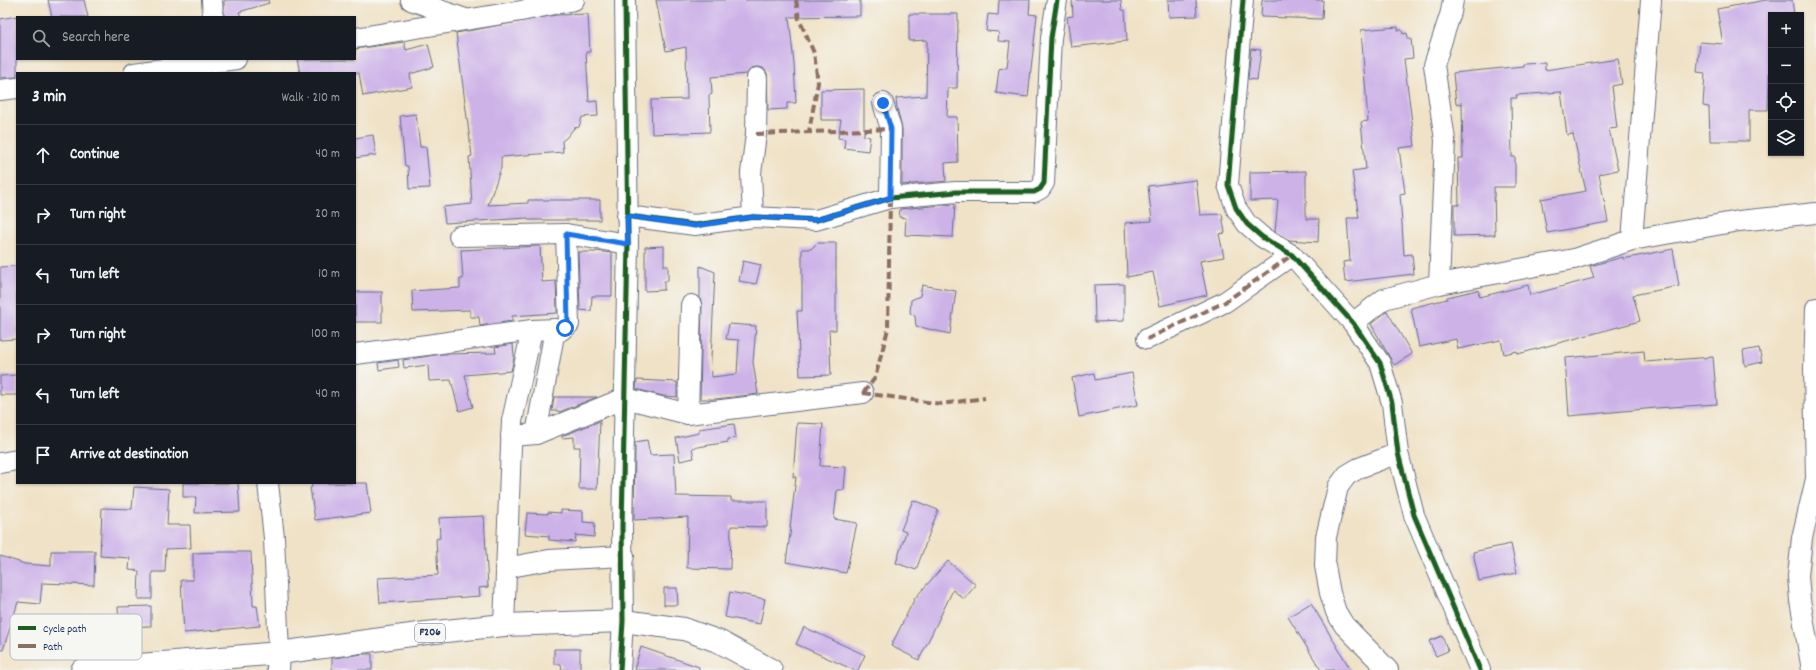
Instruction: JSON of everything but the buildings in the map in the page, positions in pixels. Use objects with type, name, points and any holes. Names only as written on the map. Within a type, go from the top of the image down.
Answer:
[{"type":"main road","name":"F206","points":[[82,670],[279,661],[426,634],[504,625],[623,621],[684,629],[720,642],[771,670]]},
{"type":"street","points":[[212,0],[213,16]]},
{"type":"street","points":[[410,0],[467,20]]},
{"type":"street","points":[[410,0],[416,28]]},
{"type":"street","points":[[356,38],[521,11],[574,0]]},
{"type":"street","points":[[620,670],[623,621],[624,556],[622,527],[628,244],[625,0]]},
{"type":"street","points":[[627,216],[695,226],[753,217],[816,220],[890,198],[956,192],[1034,192],[1040,189],[1044,183],[1051,38],[1057,0]]},
{"type":"street","points":[[1243,0],[1228,185],[1236,208],[1247,224],[1262,237],[1292,255],[1353,323],[1380,363],[1392,402],[1398,453],[1414,515],[1480,670]]},
{"type":"street","points":[[1439,284],[1445,140],[1434,65],[1451,12],[1453,0]]},
{"type":"street","points":[[1632,240],[1651,0]]},
{"type":"street","points":[[143,72],[222,63]]},
{"type":"street","points":[[753,217],[751,173],[756,134],[757,78]]},
{"type":"street","points":[[0,90],[16,88]]},
{"type":"street","points":[[883,103],[891,129],[890,198]]},
{"type":"street","points":[[1353,323],[1384,299],[1439,284],[1574,259],[1632,240],[1739,221],[1816,213]]},
{"type":"street","points":[[459,236],[566,234],[628,244]]},
{"type":"street","points":[[356,354],[427,346],[532,330],[554,329],[560,331],[568,324],[566,234]]},
{"type":"street","points":[[1147,339],[1225,302],[1292,255]]},
{"type":"street","points":[[688,414],[691,305]]},
{"type":"street","points":[[1812,670],[1800,600],[1798,576],[1802,538],[1816,479],[1814,368],[1816,308]]},
{"type":"street","points":[[536,434],[554,329]]},
{"type":"street","points":[[504,625],[505,568],[512,421],[532,330]]},
{"type":"street","points":[[511,436],[536,434],[625,398],[688,414],[863,393]]},
{"type":"street","points":[[1388,670],[1344,625],[1336,612],[1330,593],[1325,566],[1326,537],[1338,487],[1347,475],[1359,468],[1398,453]]},
{"type":"street","points":[[0,463],[16,460]]},
{"type":"street","points":[[268,484],[274,538],[279,661]]},
{"type":"street","points":[[505,568],[549,560],[624,556]]},
{"type":"marked path","points":[[796,0],[799,19],[814,53],[818,83],[809,131]]},
{"type":"marked path","points":[[756,134],[891,129]]},
{"type":"marked path","points":[[863,393],[875,378],[888,329],[890,198]]},
{"type":"marked path","points":[[1147,339],[1225,302],[1292,255]]},
{"type":"marked path","points":[[863,393],[941,404],[985,398]]},
{"type":"cycle path","points":[[620,670],[623,621],[622,527],[628,244],[625,0]]},
{"type":"cycle path","points":[[627,216],[695,225],[753,217],[816,220],[890,198],[956,192],[1034,192],[1040,189],[1044,183],[1051,38],[1057,0]]},
{"type":"cycle path","points":[[1243,0],[1228,185],[1236,208],[1247,224],[1262,237],[1292,255],[1353,323],[1380,363],[1392,403],[1398,453],[1414,515],[1480,670]]},
{"type":"route","points":[[565,328],[568,324],[566,234],[628,244],[627,216],[695,226],[753,217],[816,220],[890,198],[891,129],[883,103]]}]
